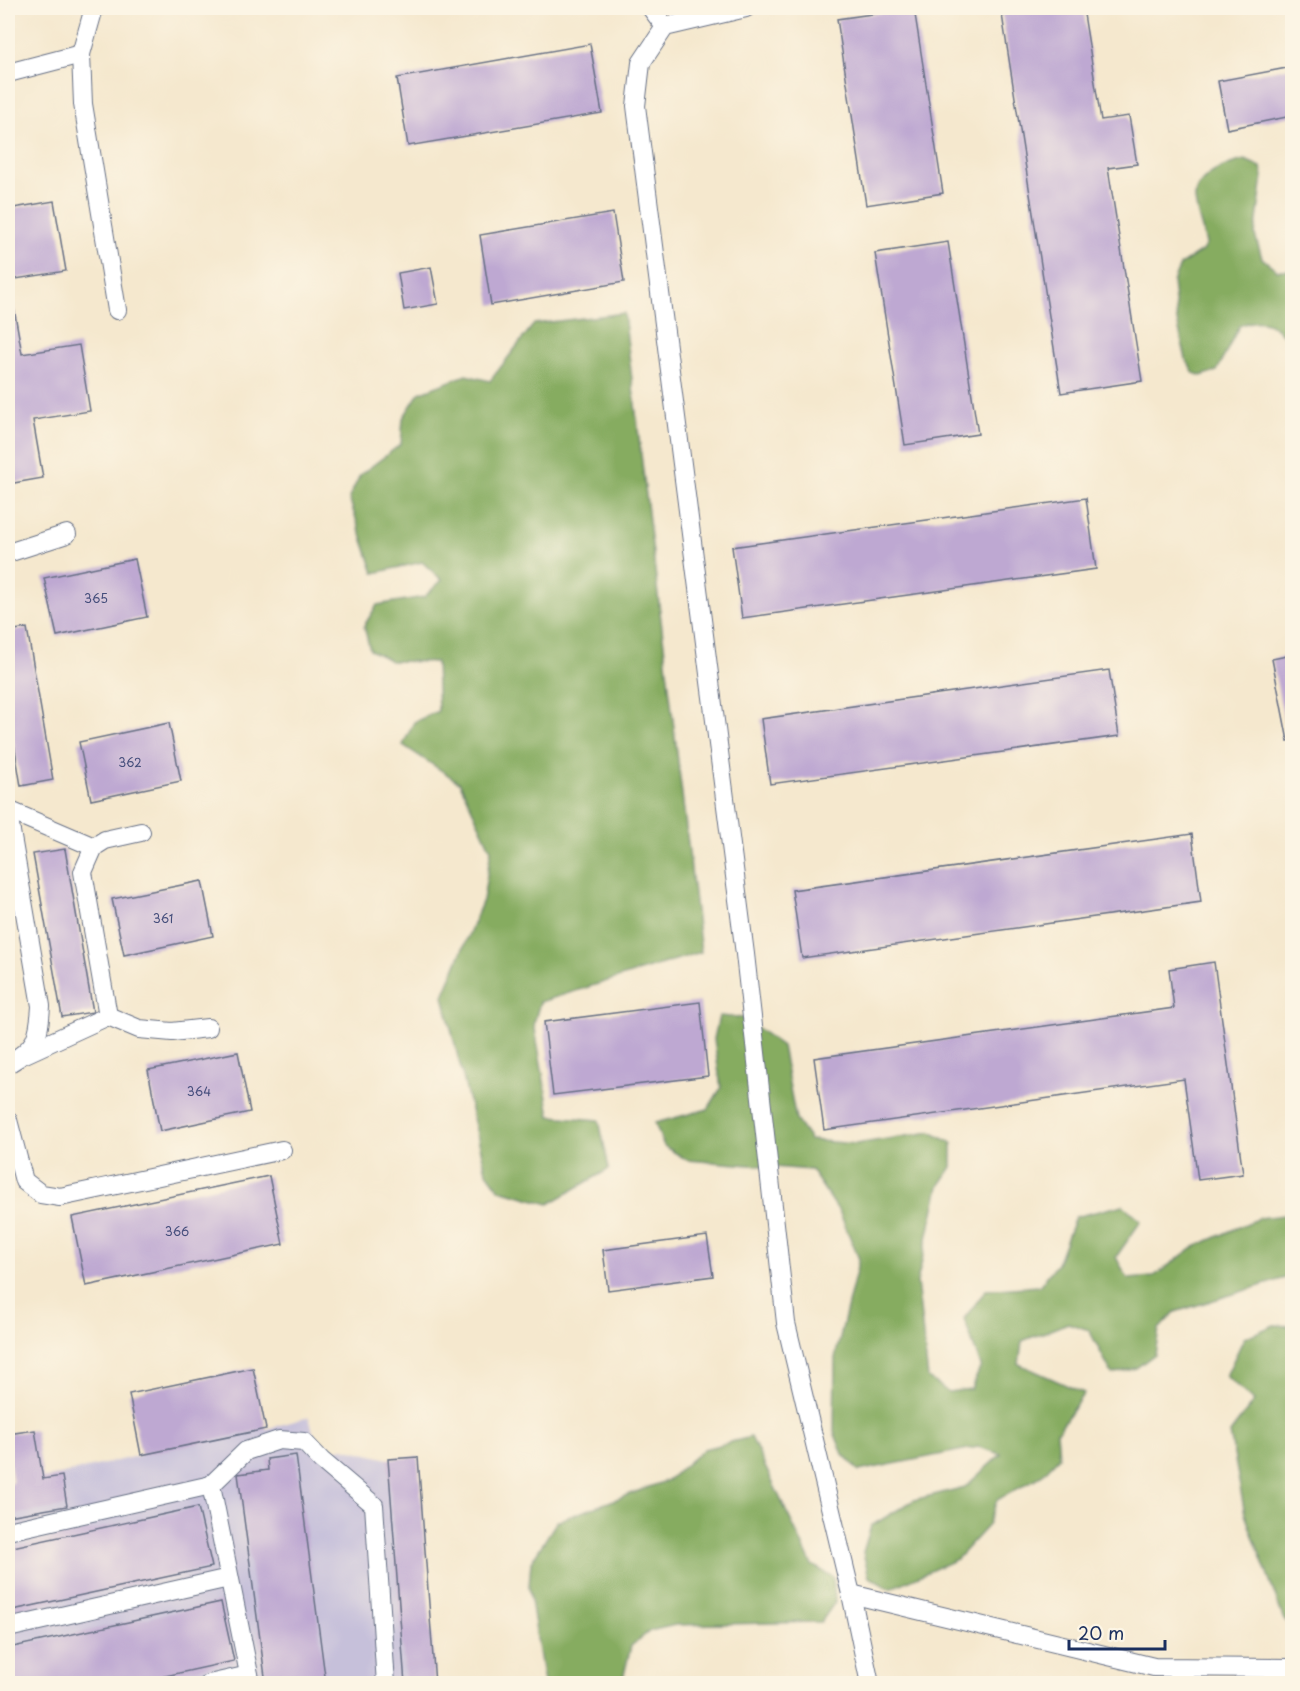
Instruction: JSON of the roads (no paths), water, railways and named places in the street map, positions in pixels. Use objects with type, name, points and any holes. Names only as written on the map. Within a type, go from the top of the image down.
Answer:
[{"type":"lane","points":[[94,8],[81,54],[83,105],[117,310]]},
{"type":"lane","points":[[651,8],[665,27]]},
{"type":"lane","points":[[746,8],[665,27],[642,63],[636,106],[745,954],[786,1323],[870,1683]]},
{"type":"lane","points":[[8,73],[81,54]]},
{"type":"lane","points":[[8,553],[67,534]]},
{"type":"lane","points":[[8,812],[94,847]]},
{"type":"lane","points":[[8,812],[41,1006],[39,1033],[25,1054]]},
{"type":"lane","points":[[108,1016],[83,872],[94,847],[105,840],[141,832]]},
{"type":"lane","points":[[8,1064],[108,1016],[139,1029],[172,1032],[208,1028]]},
{"type":"lane","points":[[8,1120],[24,1181],[41,1194],[60,1197],[282,1150]]},
{"type":"lane","points":[[8,1531],[211,1485],[246,1451],[279,1440],[304,1442],[321,1460],[374,1505],[386,1683]]},
{"type":"lane","points":[[209,1683],[250,1679],[211,1485]]},
{"type":"lane","points":[[8,1628],[229,1578]]},
{"type":"lane","points":[[851,1594],[1154,1667],[1293,1668]]}]
